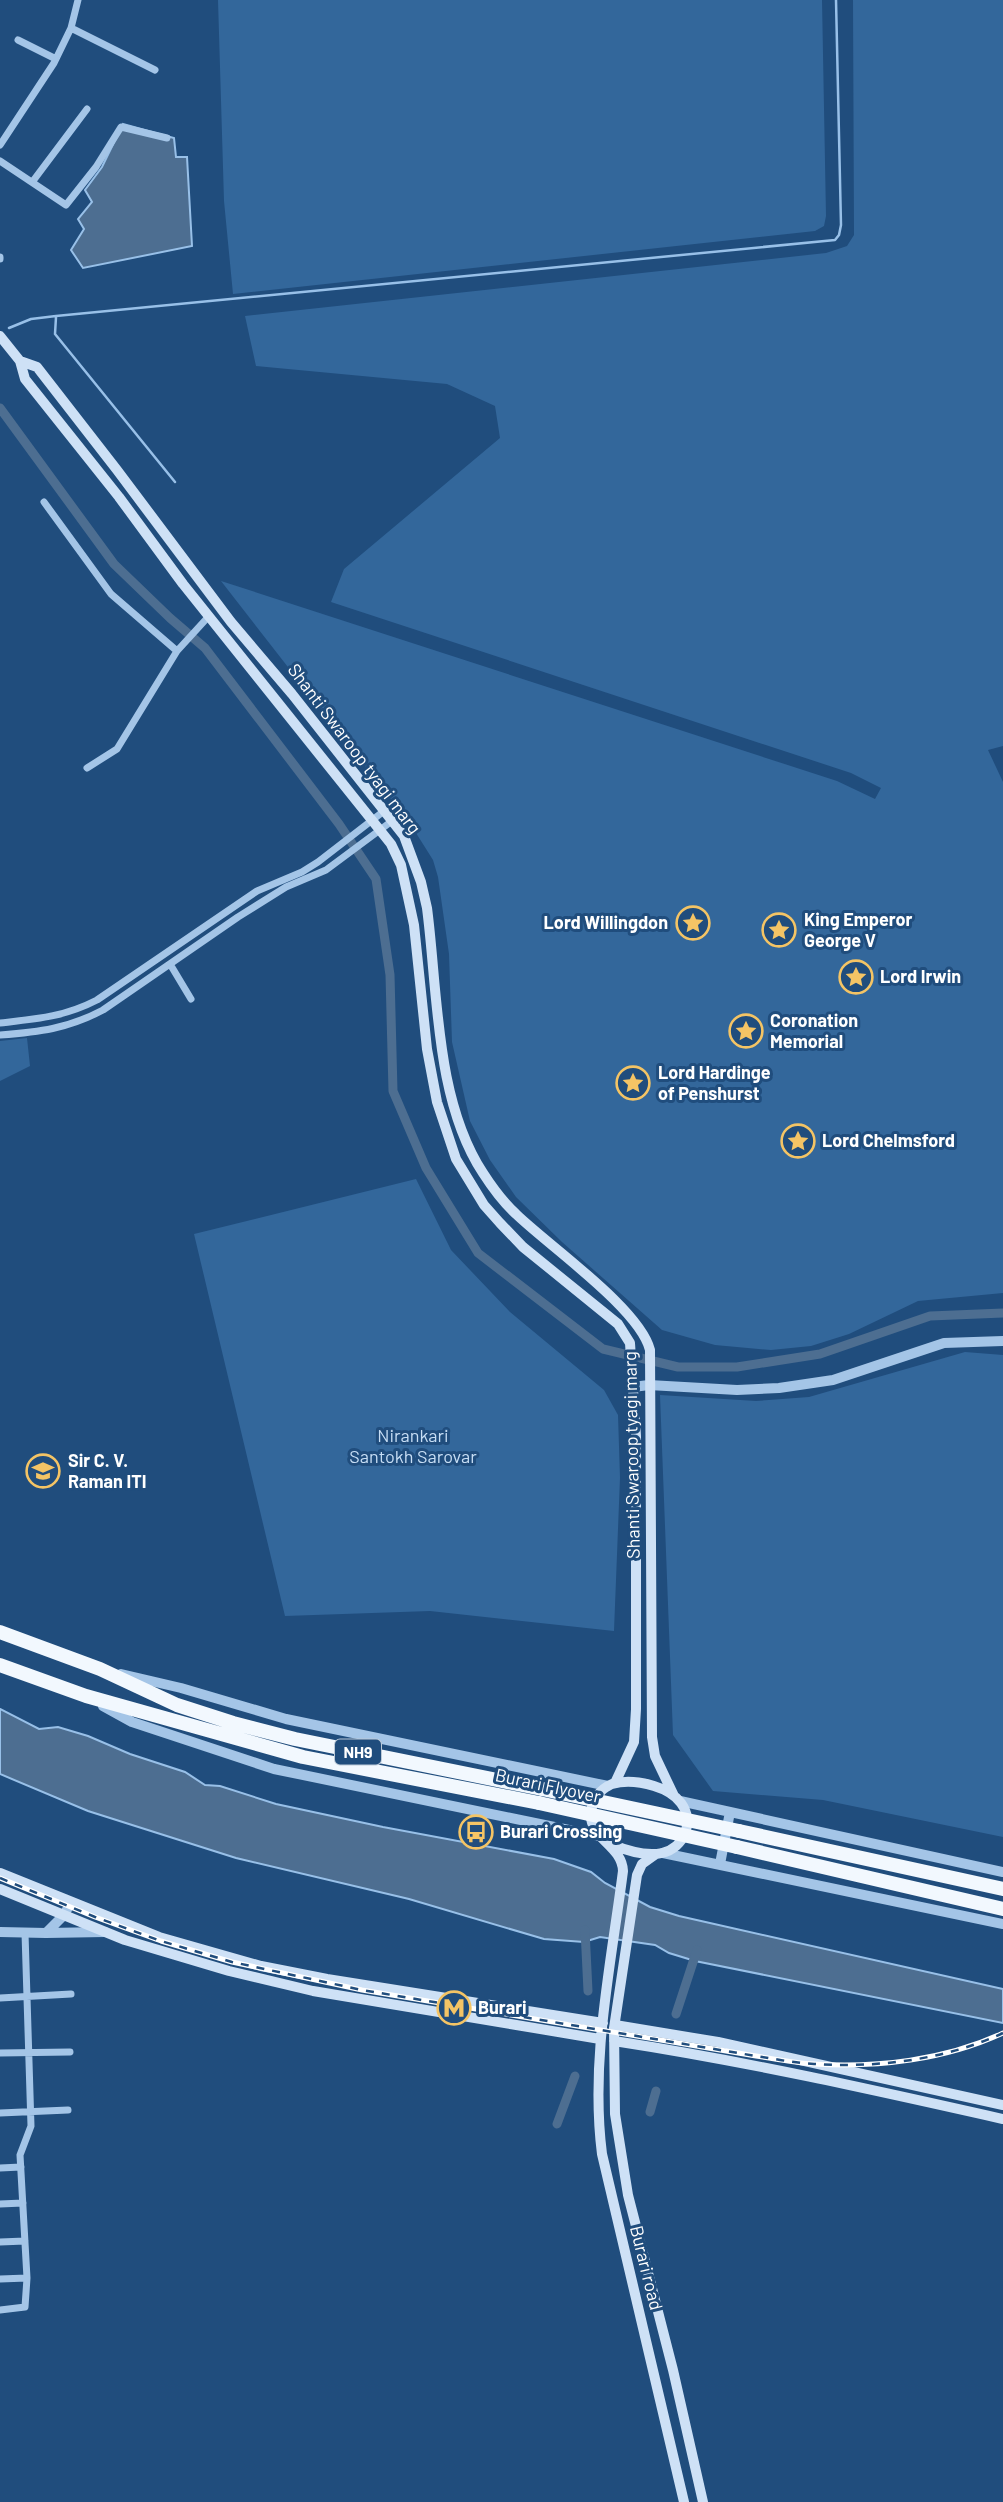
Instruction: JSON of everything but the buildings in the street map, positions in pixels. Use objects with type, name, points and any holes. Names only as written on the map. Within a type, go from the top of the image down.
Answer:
[{"type":"highway","name":"NH9","points":[[0,1632],[100,1669]]},
{"type":"highway","name":"Burari Flyover","points":[[0,1665],[86,1696],[233,1723],[295,1740],[542,1789],[1003,1889]]},
{"type":"highway","name":"Burari Flyover","points":[[100,1669],[175,1712],[303,1757],[539,1803],[1003,1909]]},
{"type":"main road","name":"Shanti Swaroop tyagi marg","points":[[0,336],[20,361],[25,379],[119,497],[183,583],[206,619],[220,630],[391,844],[401,865],[414,925],[427,1049],[437,1101],[456,1158],[484,1205],[500,1223],[523,1247],[618,1324],[629,1343],[636,1436],[635,1742],[612,1785]]},
{"type":"main road","name":"Shanti Swaroop tyagi marg","points":[[20,361],[37,367],[231,622],[292,694],[404,836],[421,882],[427,908],[445,1073],[464,1135],[482,1172],[515,1213],[612,1298],[641,1330],[650,1350],[652,1737],[655,1756],[677,1799]]},
{"type":"main road","points":[[183,583],[194,574]]},
{"type":"main road","points":[[220,630],[231,622]]},
{"type":"main road","points":[[609,2024],[622,1979],[637,1875],[642,1864],[673,1849],[681,1841],[688,1821],[677,1799],[646,1783],[612,1785],[596,1797],[591,1813],[598,1836],[610,1844],[632,1851],[660,1853]]},
{"type":"main road","points":[[609,2024],[610,1976],[623,1871],[621,1858],[610,1844]]},
{"type":"main road","points":[[0,1873],[159,1937],[261,1966],[718,2042],[1003,2105]]},
{"type":"main road","points":[[0,1889],[104,1932],[229,1972],[313,1991],[600,2039]]},
{"type":"main road","name":"Burari road","points":[[609,2024],[600,2039],[597,2099],[606,2177],[684,2502]]},
{"type":"main road","name":"Burari road","points":[[609,2024],[614,2041],[615,2114],[628,2195],[673,2370],[703,2502]]},
{"type":"main road","points":[[614,2041],[844,2083],[1003,2119]]},
{"type":"street","points":[[0,145],[56,59],[71,28],[78,0]]},
{"type":"street","points":[[71,28],[155,70]]},
{"type":"street","points":[[18,40],[56,59]]},
{"type":"street","points":[[33,181],[87,109]]},
{"type":"street","points":[[0,161],[66,205],[96,167],[121,127],[167,138]]},
{"type":"street","points":[[44,502],[111,594],[177,650]]},
{"type":"street","points":[[87,768],[117,748],[177,650],[206,619]]},
{"type":"street","points":[[0,1035],[79,1023],[103,1010],[302,876],[384,811]]},
{"type":"street","points":[[0,1023],[74,1012],[97,1000],[257,891],[326,870],[392,821]]},
{"type":"street","points":[[232,907],[238,917]]},
{"type":"street","points":[[168,951],[191,999]]},
{"type":"street","points":[[55,1016],[58,1028]]},
{"type":"street","points":[[632,1382],[737,1391],[779,1388],[833,1380],[944,1343],[1003,1340]]},
{"type":"street","points":[[636,1490],[650,1491]]},
{"type":"street","points":[[100,1669],[181,1688],[286,1719],[612,1785]]},
{"type":"street","points":[[86,1696],[132,1722],[274,1769],[598,1836]]},
{"type":"street","points":[[677,1799],[1003,1872]]},
{"type":"street","points":[[720,1864],[730,1812]]},
{"type":"street","points":[[660,1853],[1003,1923]]},
{"type":"street","points":[[46,1933],[63,1916],[71,1903]]},
{"type":"street","points":[[0,1933],[104,1932]]},
{"type":"street","points":[[0,2310],[27,2305],[20,2150],[31,2126],[24,1933]]},
{"type":"street","points":[[0,1997],[71,1994]]},
{"type":"street","points":[[0,2053],[70,2052]]},
{"type":"street","points":[[0,2113],[68,2110]]},
{"type":"street","points":[[0,2168],[21,2167]]},
{"type":"street","points":[[0,2204],[23,2203]]},
{"type":"street","points":[[0,2242],[25,2241]]},
{"type":"street","points":[[0,2280],[27,2278]]},
{"type":"green space","points":[[218,0],[822,0],[824,226],[815,231],[233,294],[224,201]]},
{"type":"green space","points":[[853,0],[1003,0],[1003,746],[988,750],[1003,782],[1003,1293],[918,1301],[849,1334],[811,1346],[771,1350],[715,1345],[662,1330],[562,1242],[516,1197],[490,1160],[470,1121],[452,1042],[449,954],[433,860],[411,825],[221,581],[837,781],[875,799],[881,788],[851,773],[331,602],[344,569],[500,438],[495,406],[447,384],[256,366],[245,316],[826,253],[847,246],[854,235]]},
{"type":"green space","points":[[27,1038],[30,1066],[0,1081],[0,1041]]},
{"type":"green space","name":"Nirankari Santokh Sarovar","points":[[416,1179],[451,1250],[510,1312],[604,1390],[618,1415],[620,1478],[614,1631],[430,1611],[285,1616],[194,1234]]},
{"type":"green space","points":[[965,1352],[1003,1355],[1003,1837],[823,1800],[713,1791],[673,1735],[660,1395],[756,1401],[809,1397]]},
{"type":"shaded area","points":[[123,124],[174,138],[176,157],[187,157],[192,246],[83,268],[71,250],[84,229],[78,219],[92,202],[85,190],[102,167]]},
{"type":"shaded area","points":[[0,1709],[39,1729],[58,1727],[88,1736],[130,1754],[185,1772],[205,1785],[220,1786],[276,1804],[383,1827],[554,1859],[591,1872],[605,1883],[650,1907],[679,1916],[1003,1989],[1003,2023],[695,1961],[669,1953],[655,1945],[600,1937],[584,1942],[544,1939],[409,1899],[236,1858],[88,1811],[0,1774]]},
{"type":"waterway","points":[[9,328],[31,319],[56,316],[835,240],[841,225],[836,0]]},
{"type":"waterway","points":[[56,317],[55,334],[175,482]]},
{"type":"waterway","points":[[0,408],[114,564],[205,648],[339,824],[376,879],[390,975],[393,1091],[426,1168],[478,1253],[603,1349],[678,1367],[737,1367],[820,1354],[930,1316],[1003,1313]]},
{"type":"waterway","points":[[585,1930],[588,1991]]},
{"type":"waterway","points":[[676,2014],[697,1950]]},
{"type":"waterway","points":[[557,2124],[575,2076]]},
{"type":"waterway","points":[[650,2112],[656,2091]]},
{"type":"railway","points":[[0,1878],[161,1941],[232,1962],[362,1990],[785,2061],[862,2065],[910,2060],[958,2050],[1003,2033]]},
{"type":"place","name":"Lord Willingdon","points":[[693,923]]},
{"type":"place","name":"King Emperor George V","points":[[779,930]]},
{"type":"place","name":"Lord Irwin","points":[[856,977]]},
{"type":"place","name":"Coronation Memorial","points":[[746,1031]]},
{"type":"place","name":"Lord Hardinge of Penshurst","points":[[633,1083]]},
{"type":"place","name":"Lord Chelmsford","points":[[798,1141]]},
{"type":"place","name":"Sir C. V. Raman ITI","points":[[43,1471]]},
{"type":"place","name":"Burari Crossing","points":[[476,1832]]},
{"type":"place","name":"Burari","points":[[454,2008]]}]
